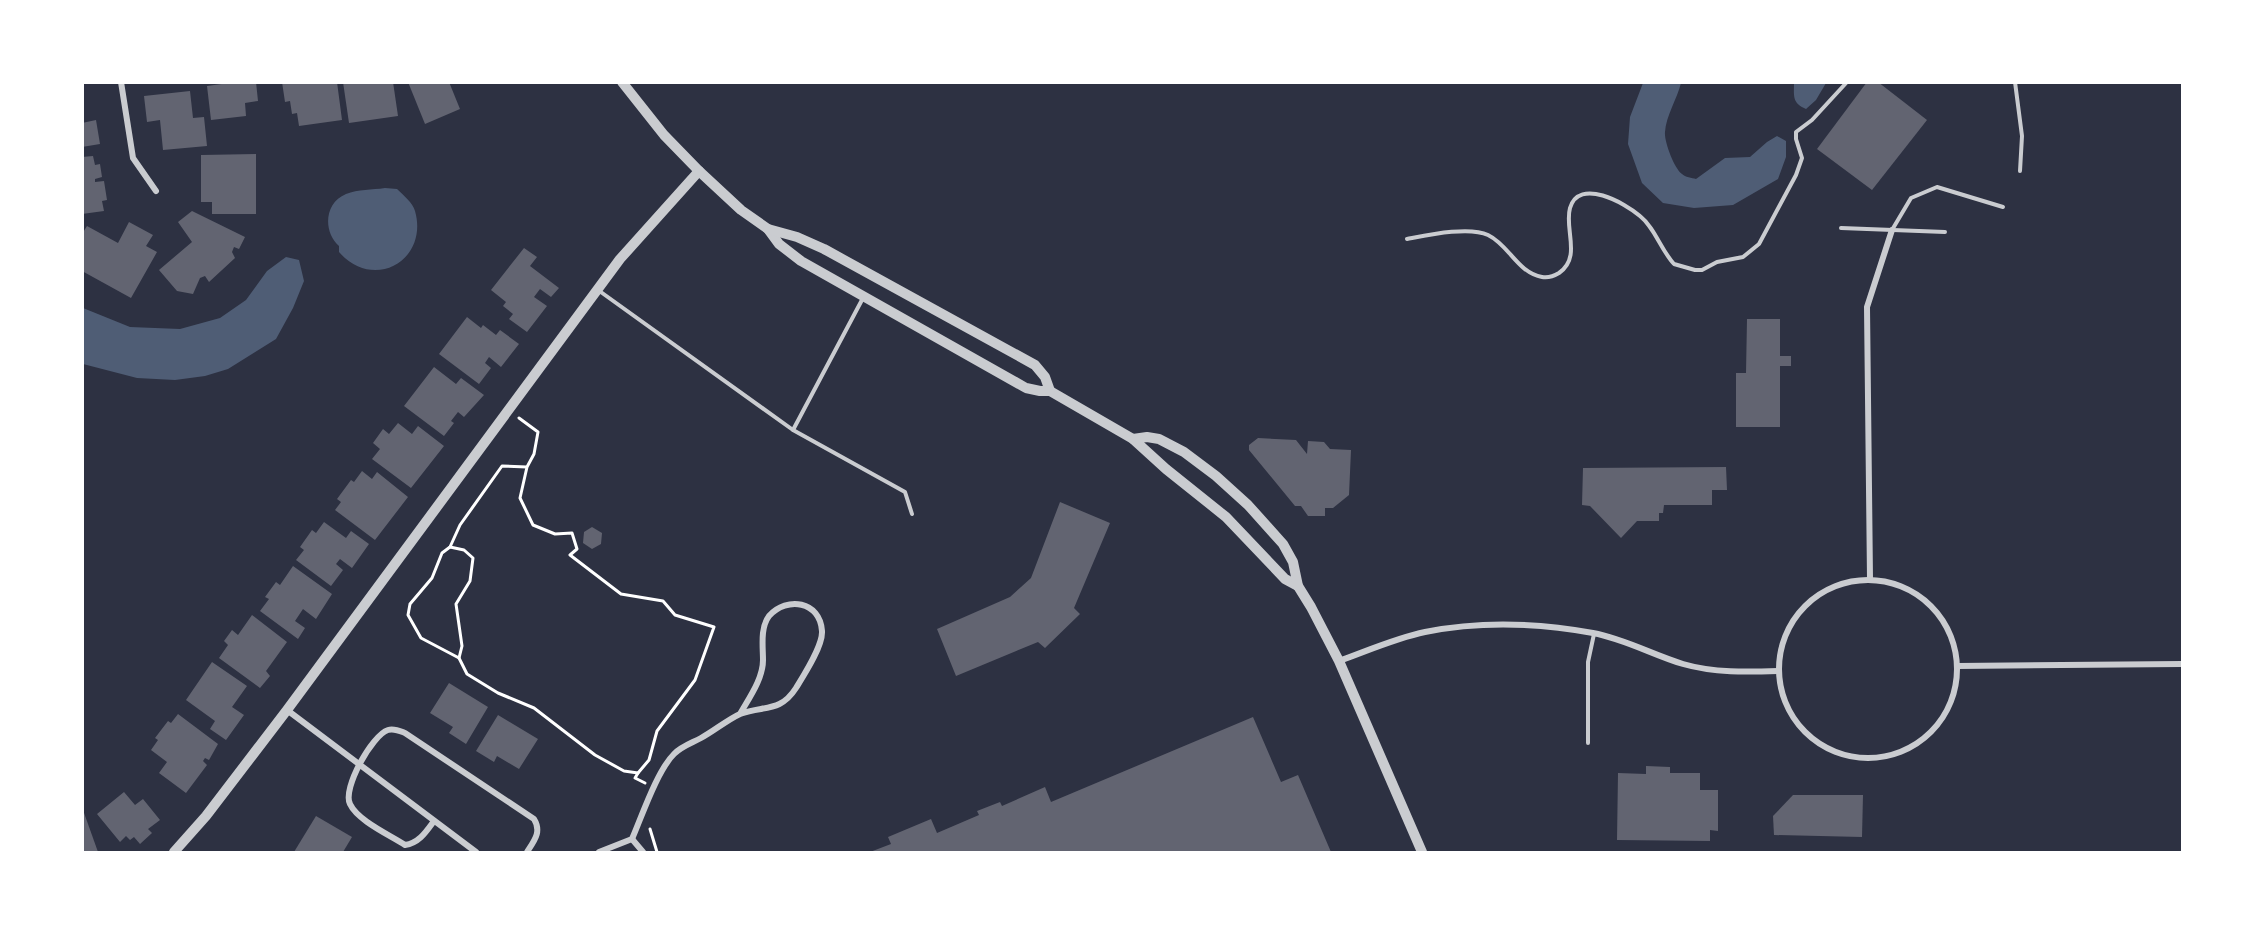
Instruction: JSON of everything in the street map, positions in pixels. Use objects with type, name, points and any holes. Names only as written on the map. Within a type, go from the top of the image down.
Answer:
[{"type":"street","points":[[121,82],[133,158],[156,191]]},
{"type":"street","points":[[622,82],[664,135],[699,171],[741,210],[768,229],[779,244],[801,261],[1026,388],[1050,391],[1133,439],[1226,517],[1285,579],[1298,586]]},
{"type":"street","points":[[174,852],[206,816],[286,710],[620,259],[699,171]]},
{"type":"street","points":[[768,229],[797,237],[824,249],[1035,365],[1045,377],[1050,391]]},
{"type":"street","points":[[1870,579],[1867,307],[1892,230]]},
{"type":"street","points":[[1133,439],[1147,437],[1159,440],[1184,452],[1216,476],[1248,505],[1283,544],[1293,562],[1298,586],[1339,661],[1422,852]]},
{"type":"street","points":[[1870,579],[1892,583],[1913,591],[1931,605],[1945,623],[1954,645],[1957,666],[1955,690],[1947,712],[1933,731],[1915,746],[1893,755],[1870,759],[1847,757],[1825,748],[1806,734],[1791,716],[1782,694],[1778,671],[1782,643],[1790,625],[1805,605],[1824,591],[1846,582],[1870,579]]},
{"type":"street","points":[[599,852],[632,839],[654,787],[672,755],[740,714],[779,706],[790,697],[820,642],[822,631],[815,611],[795,603],[781,605],[767,618],[762,640],[763,671],[740,714]]},
{"type":"street","points":[[1339,661],[1424,632],[1507,624],[1594,633],[1629,643],[1683,664],[1713,670],[1778,671]]},
{"type":"street","points":[[1957,666],[2182,664]]},
{"type":"street","points":[[286,710],[476,852]]},
{"type":"street","points":[[434,821],[422,837],[413,844],[405,845],[361,817],[350,806],[348,799],[350,786],[359,765],[380,735],[388,730],[405,733],[534,819],[538,826],[538,834],[527,852]]},
{"type":"street","points":[[632,839],[643,852]]},
{"type":"lane","points":[[1407,239],[1441,233],[1481,233],[1501,245],[1524,269],[1542,277],[1548,277],[1560,273],[1568,262],[1571,247],[1570,208],[1578,197],[1592,194],[1613,199],[1641,217],[1674,264],[1702,270],[1717,262],[1743,257],[1759,244],[1796,175],[1802,158],[1796,132],[1812,120],[1846,82]]},
{"type":"lane","points":[[2015,82],[2022,136],[2020,171]]},
{"type":"lane","points":[[1892,230],[1911,198],[1937,187],[2003,207]]},
{"type":"lane","points":[[1841,228],[1946,232]]},
{"type":"lane","points":[[597,289],[793,430],[905,492],[912,514]]},
{"type":"lane","points":[[793,430],[863,297]]},
{"type":"lane","points":[[1588,743],[1588,662],[1594,633]]},
{"type":"path","points":[[508,410],[538,432],[534,454],[527,467],[520,498],[533,525],[555,534],[572,533],[577,549],[570,555],[621,594],[663,601],[675,615],[714,627],[695,680],[657,731],[649,760],[636,778]]},
{"type":"path","points":[[527,467],[502,466],[460,525],[450,546],[441,553],[432,578],[410,604],[408,615],[421,638],[459,658],[467,674],[498,693],[534,708],[595,755],[624,771],[638,773]]},
{"type":"path","points":[[450,546],[464,550],[472,558],[473,568],[470,581],[456,604],[462,646],[459,658]]},
{"type":"water","points":[[1794,82],[1826,83],[1816,100],[1806,109],[1796,102]]},
{"type":"water","points":[[1643,83],[1681,83],[1667,120],[1665,132],[1670,154],[1683,175],[1696,179],[1725,158],[1750,157],[1777,136],[1786,141],[1786,157],[1778,179],[1733,205],[1694,208],[1663,203],[1642,183],[1628,144],[1630,117]]},
{"type":"water","points":[[397,189],[414,208],[417,228],[414,244],[406,256],[395,265],[382,270],[368,269],[353,264],[339,252],[339,246],[330,233],[328,218],[333,204],[346,194],[360,190]]},
{"type":"water","points":[[286,257],[299,260],[304,281],[293,308],[276,339],[228,369],[205,376],[175,380],[137,378],[83,364],[83,308],[130,327],[180,329],[220,318],[246,300],[267,271]]},
{"type":"building","points":[[256,82],[258,101],[245,103],[246,116],[211,120],[207,86]]},
{"type":"building","points":[[282,82],[337,82],[342,120],[299,126],[297,113],[292,114],[290,101],[285,102]]},
{"type":"building","points":[[343,82],[393,82],[398,116],[349,123]]},
{"type":"building","points":[[408,82],[449,82],[460,109],[425,124]]},
{"type":"building","points":[[1867,82],[1878,82],[1927,120],[1872,190],[1817,149]]},
{"type":"building","points":[[190,91],[193,118],[204,117],[207,146],[163,150],[160,120],[147,122],[144,96]]},
{"type":"building","points":[[96,120],[100,144],[82,147],[82,123]]},
{"type":"building","points":[[256,154],[256,214],[212,214],[212,202],[201,202],[201,155]]},
{"type":"building","points":[[93,156],[95,165],[100,164],[102,177],[95,179],[95,182],[104,181],[107,200],[102,201],[104,211],[82,214],[82,157]]},
{"type":"building","points":[[192,211],[245,237],[239,249],[234,247],[232,252],[235,258],[209,282],[205,276],[200,278],[193,294],[177,291],[159,270],[192,242],[178,222]]},
{"type":"building","points":[[129,222],[153,235],[146,246],[157,252],[131,298],[82,271],[82,234],[87,226],[118,243]]},
{"type":"building","points":[[524,248],[537,257],[530,266],[559,288],[551,297],[540,289],[534,297],[547,306],[527,332],[509,319],[513,314],[503,306],[506,302],[491,290]]},
{"type":"building","points":[[467,317],[481,328],[483,325],[496,335],[500,330],[519,344],[501,367],[489,357],[485,363],[491,368],[479,384],[439,354]]},
{"type":"building","points":[[1747,319],[1780,319],[1780,356],[1791,356],[1791,366],[1780,366],[1780,427],[1736,427],[1736,373],[1746,373]]},
{"type":"building","points":[[434,367],[456,384],[461,378],[484,395],[464,417],[458,412],[451,421],[454,423],[444,436],[404,406]]},
{"type":"building","points":[[398,423],[412,434],[418,426],[444,446],[411,488],[372,459],[380,449],[373,443],[383,429],[389,434]]},
{"type":"building","points":[[1258,438],[1296,440],[1307,454],[1308,441],[1324,442],[1330,449],[1351,450],[1349,495],[1333,508],[1325,508],[1325,516],[1308,516],[1301,506],[1295,506],[1249,450],[1249,445]]},
{"type":"building","points":[[1726,467],[1727,490],[1712,490],[1712,505],[1664,505],[1663,513],[1659,513],[1659,521],[1637,521],[1621,538],[1590,506],[1582,505],[1583,468]]},
{"type":"building","points":[[362,471],[372,479],[377,472],[408,497],[375,540],[335,510],[341,502],[337,499],[351,480],[354,482]]},
{"type":"building","points":[[1060,502],[1110,523],[1074,608],[1080,614],[1045,648],[1038,642],[956,676],[937,629],[1010,597],[1031,578]]},
{"type":"building","points":[[324,522],[346,538],[351,531],[369,544],[352,568],[340,559],[336,564],[343,570],[331,586],[296,560],[304,550],[300,547],[312,530],[316,533]]},
{"type":"building","points":[[592,527],[602,533],[601,544],[592,549],[583,543],[584,532]]},
{"type":"building","points":[[293,566],[332,594],[316,619],[303,609],[295,621],[305,628],[298,639],[260,611],[269,599],[265,597],[276,582],[280,585]]},
{"type":"building","points":[[252,615],[287,642],[266,671],[270,676],[260,688],[219,658],[228,645],[224,641],[232,630],[238,635]]},
{"type":"building","points":[[212,662],[247,686],[232,707],[244,715],[226,740],[210,729],[215,721],[186,700]]},
{"type":"building","points":[[449,683],[488,707],[466,744],[449,733],[453,727],[430,713]]},
{"type":"building","points":[[178,714],[218,744],[209,760],[205,758],[203,761],[207,765],[186,793],[159,773],[167,762],[151,750],[158,740],[155,738],[168,721],[171,723]]},
{"type":"building","points":[[498,715],[538,739],[519,769],[497,756],[494,762],[476,751]]},
{"type":"building","points":[[1253,717],[1281,782],[1298,775],[1331,852],[870,852],[891,844],[888,837],[931,819],[937,833],[979,815],[977,811],[1000,802],[1002,806],[1045,787],[1051,802]]},
{"type":"building","points":[[1646,766],[1670,767],[1670,773],[1700,773],[1700,790],[1718,790],[1718,831],[1710,830],[1710,841],[1617,840],[1618,773],[1646,774]]},
{"type":"building","points":[[124,792],[135,805],[143,799],[160,820],[148,829],[152,833],[140,844],[134,837],[130,840],[126,836],[120,842],[97,814]]},
{"type":"building","points":[[1793,795],[1863,795],[1862,837],[1774,835],[1773,816]]},
{"type":"building","points":[[83,810],[98,852],[82,852]]},
{"type":"building","points":[[316,816],[352,837],[343,852],[294,852]]}]
